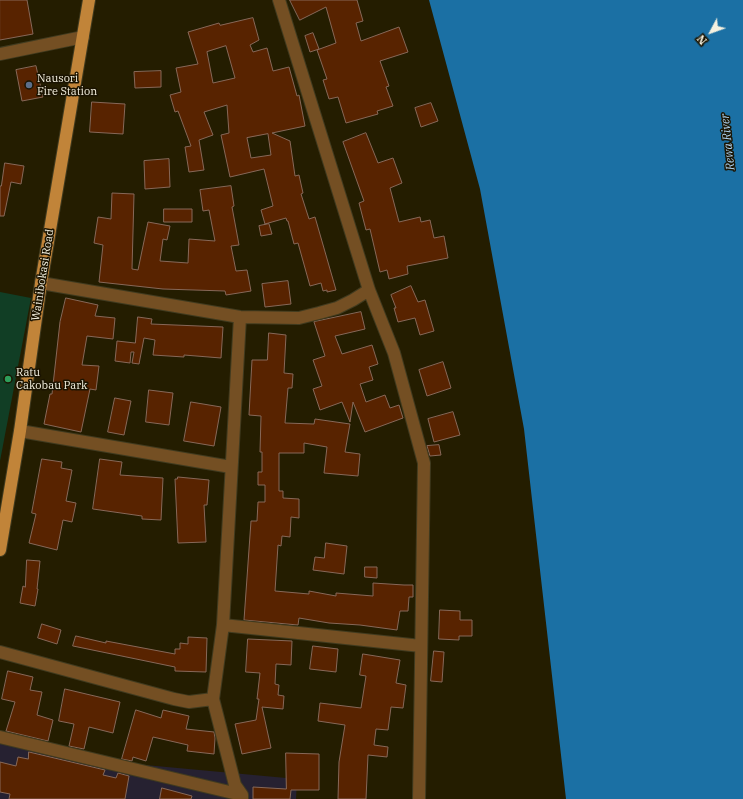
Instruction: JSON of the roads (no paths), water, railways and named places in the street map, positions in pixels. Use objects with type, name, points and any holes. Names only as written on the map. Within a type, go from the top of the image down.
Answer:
[{"type":"main road","name":"Wainibokasi Road","points":[[0,550],[89,0]]},
{"type":"street","points":[[279,0],[369,290],[394,353],[424,464],[419,799]]},
{"type":"street","points":[[0,54],[83,37]]},
{"type":"street","points":[[42,284],[240,318],[299,318],[337,308],[369,290]]},
{"type":"street","points":[[240,318],[231,467],[224,626],[213,699],[235,784],[242,797]]},
{"type":"street","points":[[20,431],[231,467]]},
{"type":"street","points":[[224,626],[421,646]]},
{"type":"street","points":[[0,652],[174,699],[189,702],[213,699]]},
{"type":"street","points":[[0,737],[242,797]]},
{"type":"water","name":"Rewa River","points":[[429,0],[743,0],[743,799],[566,799],[524,429],[480,189]]},
{"type":"place","name":"Nausori Fire Station","points":[[29,85]]},
{"type":"place","name":"Ratu Cakobau Park","points":[[8,379]]}]
